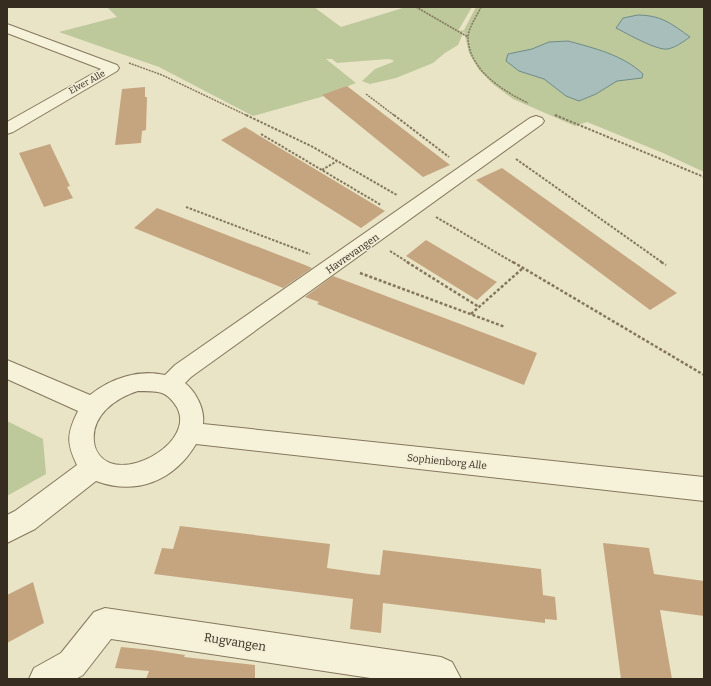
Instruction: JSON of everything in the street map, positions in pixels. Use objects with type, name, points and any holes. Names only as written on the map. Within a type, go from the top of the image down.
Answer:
[{"type":"street","name":"Elver Alle","points":[[7,28],[112,68],[7,129]]},
{"type":"street","name":"Havrevangen","points":[[169,385],[183,371],[499,148],[539,113]]},
{"type":"street","points":[[7,369],[93,406]]},
{"type":"street","points":[[154,382],[169,385],[181,393],[189,404],[192,418],[189,433],[180,449],[166,462],[148,472],[128,476],[110,474],[94,467],[85,457],[80,445],[81,432],[85,419],[93,406],[106,395],[122,387],[133,384],[154,382]]},
{"type":"street","name":"Sophienborg Alle","points":[[189,433],[704,489]]},
{"type":"street","points":[[7,530],[25,520],[94,467]]},
{"type":"street","name":"Rugvangen","points":[[45,679],[72,664],[105,623],[441,673],[445,679]]},
{"type":"path","points":[[416,7],[468,37]]},
{"type":"path","points":[[481,7],[468,37],[474,58],[489,78],[512,96],[539,113],[695,172],[704,177]]},
{"type":"path","points":[[366,94],[467,170]]},
{"type":"path","points":[[261,134],[402,217]]},
{"type":"path","points":[[499,148],[666,265]]},
{"type":"path","points":[[322,170],[337,161]]},
{"type":"path","points":[[370,239],[479,307]]},
{"type":"path","points":[[471,314],[523,268]]},
{"type":"green space","points":[[107,7],[314,7],[341,27],[406,7],[472,7],[458,31],[464,30],[476,7],[704,7],[704,172],[663,153],[587,122],[575,126],[513,99],[494,85],[479,70],[469,53],[464,31],[458,45],[433,63],[396,78],[370,84],[362,81],[375,69],[393,62],[393,60],[388,59],[337,63],[332,59],[326,59],[356,83],[321,97],[253,116],[159,67],[59,32],[117,17]]},
{"type":"green space","points":[[7,421],[43,439],[46,474],[7,496]]},
{"type":"water","points":[[646,15],[666,21],[690,37],[674,47],[663,49],[642,41],[616,28],[623,18]]},
{"type":"water","points":[[568,41],[617,57],[635,67],[643,74],[642,78],[617,81],[596,94],[579,101],[566,96],[544,79],[519,71],[506,61],[508,54],[532,49],[549,42]]},
{"type":"building","points":[[347,86],[450,165],[423,177],[322,95]]},
{"type":"building","points":[[145,87],[145,97],[147,97],[146,130],[142,131],[141,143],[115,145],[122,89]]},
{"type":"building","points":[[245,127],[385,211],[361,228],[221,140]]},
{"type":"building","points":[[50,144],[70,186],[67,187],[73,198],[44,207],[19,153]]},
{"type":"building","points":[[502,168],[677,293],[650,310],[476,180]]},
{"type":"building","points":[[157,208],[312,268],[283,288],[134,228]]},
{"type":"building","points":[[426,240],[497,282],[477,300],[406,256]]},
{"type":"building","points":[[333,276],[537,353],[524,385],[317,304],[319,302],[305,297]]},
{"type":"building","points":[[180,526],[330,544],[327,568],[369,574],[380,575],[383,550],[541,569],[543,595],[555,597],[557,620],[545,619],[545,623],[383,603],[381,633],[350,629],[353,599],[154,574],[162,548],[173,549]]},
{"type":"building","points":[[603,543],[649,548],[654,574],[704,581],[704,616],[660,610],[672,679],[621,679]]},
{"type":"building","points":[[33,582],[44,623],[7,643],[7,595]]},
{"type":"building","points":[[121,647],[185,655],[184,657],[255,665],[255,679],[146,679],[149,671],[115,668]]}]
